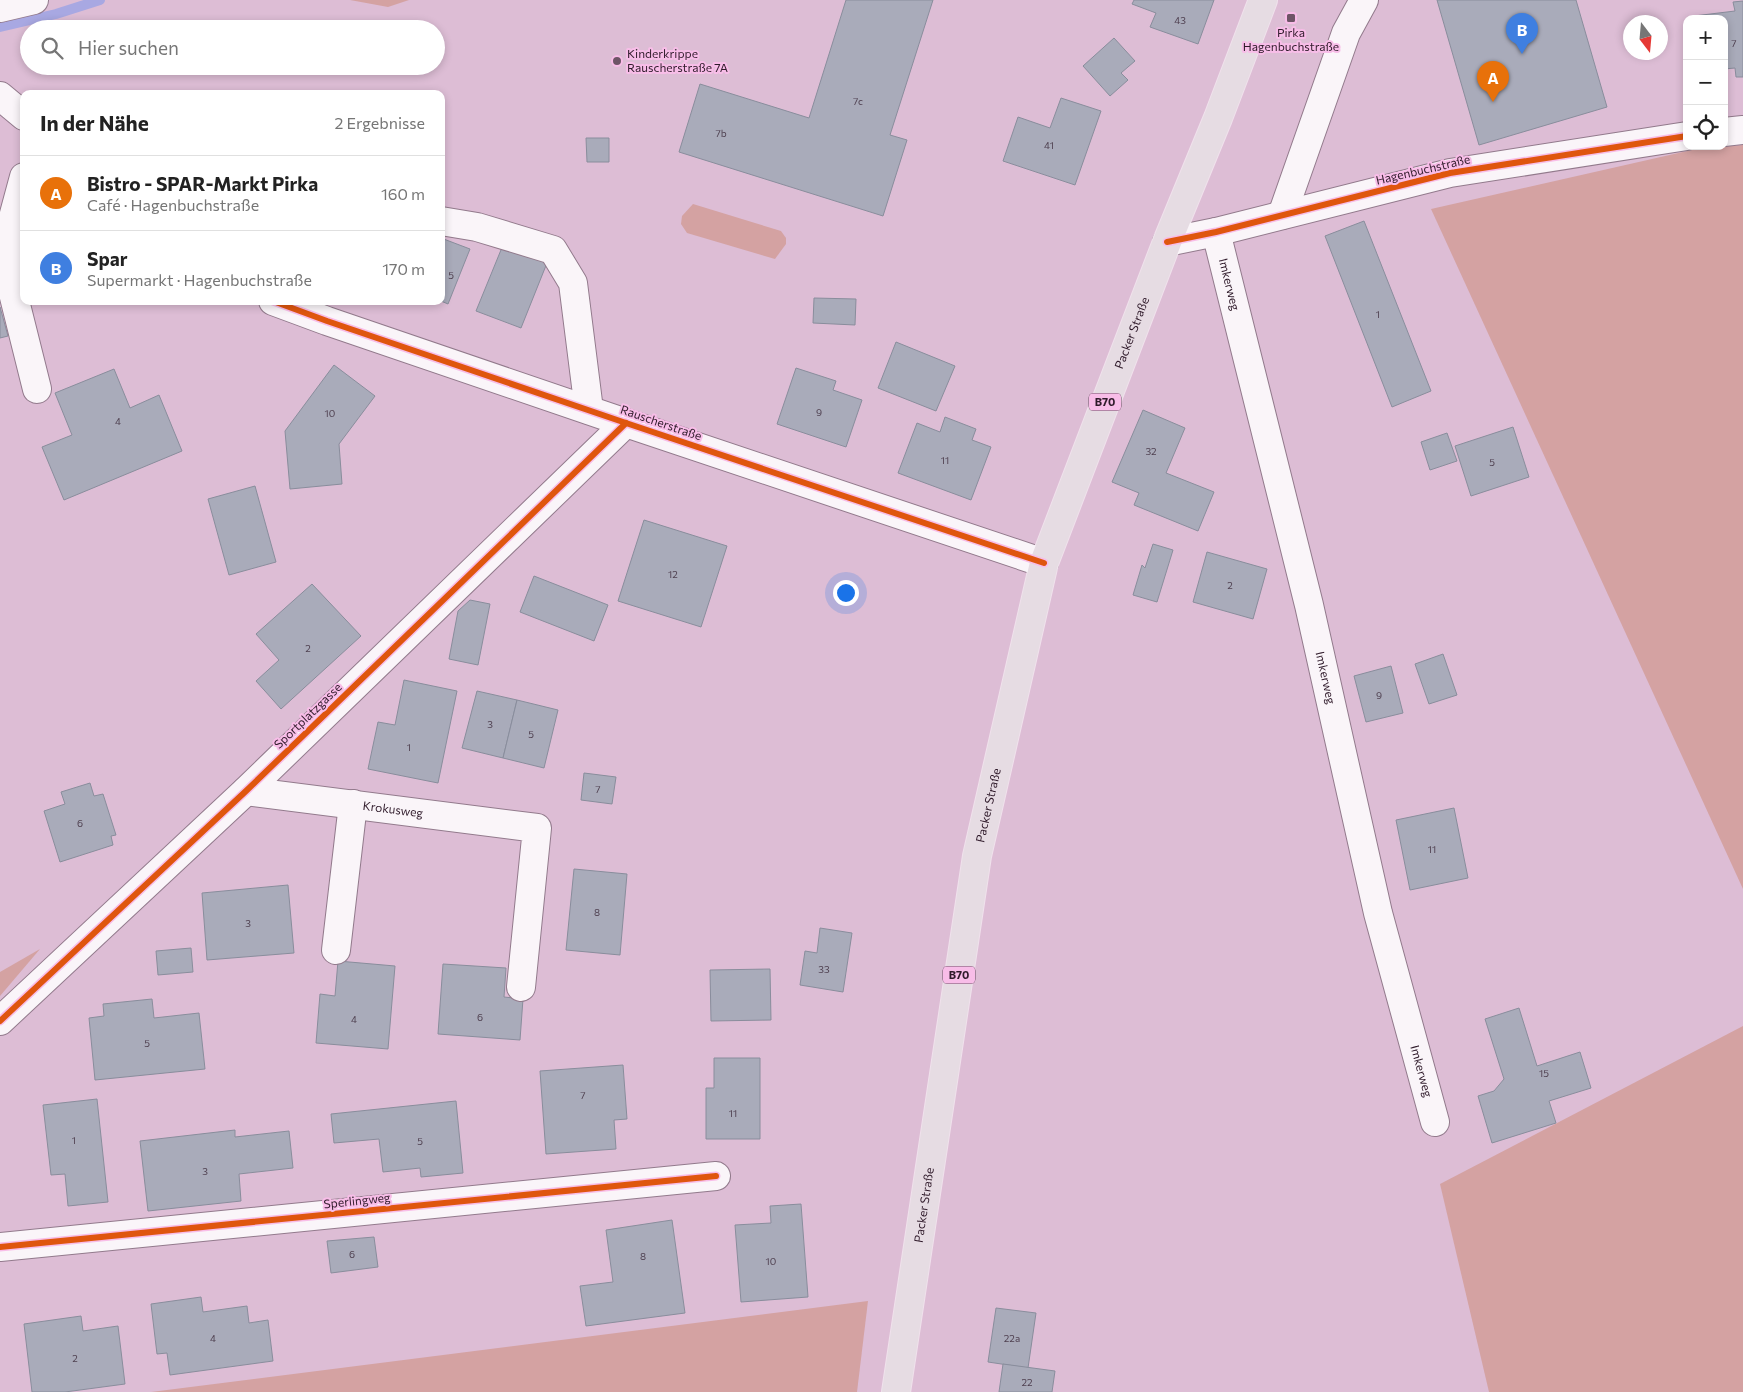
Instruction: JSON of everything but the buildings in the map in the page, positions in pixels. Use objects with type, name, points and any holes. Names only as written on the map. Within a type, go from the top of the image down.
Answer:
[{"type":"main road","name":"B70","points":[[1167,242],[1218,118],[1263,0]]},
{"type":"main road","name":"Packer Straße","points":[[896,1392],[977,856],[1044,563],[1167,242]]},
{"type":"street","points":[[0,8],[34,0]]},
{"type":"street","points":[[1282,215],[1346,33],[1364,0]]},
{"type":"street","points":[[0,96],[20,113]]},
{"type":"street","points":[[1728,132],[1743,130]]},
{"type":"street","name":"Hagenbuchstraße","points":[[1167,242],[1216,232],[1450,174],[1683,137]]},
{"type":"street","points":[[20,192],[11,225],[4,274],[37,389]]},
{"type":"street","points":[[445,222],[476,227],[553,250],[573,283],[589,410]]},
{"type":"street","name":"Imkerweg","points":[[1216,232],[1309,605],[1378,913],[1435,1122]]},
{"type":"street","name":"Rauscherstraße","points":[[303,306],[626,423],[1044,563]]},
{"type":"street","name":"Sportplatzgasse","points":[[0,1021],[246,791],[626,423]]},
{"type":"street","name":"Krokusweg","points":[[246,791],[537,828],[521,986]]},
{"type":"street","points":[[336,950],[353,804]]},
{"type":"street","name":"Sperlingweg","points":[[0,1248],[716,1176]]},
{"type":"shaded area","points":[[350,0],[409,0],[388,7]]},
{"type":"shaded area","points":[[1743,145],[1743,889],[1431,209],[1692,150],[1728,150],[1728,146]]},
{"type":"shaded area","points":[[693,204],[781,231],[786,238],[786,244],[775,259],[687,233],[681,224],[682,216]]},
{"type":"shaded area","points":[[40,949],[0,996],[0,972]]},
{"type":"shaded area","points":[[1743,1026],[1743,1392],[1489,1392],[1440,1184]]},
{"type":"shaded area","points":[[868,1301],[857,1392],[151,1392]]},
{"type":"waterway","points":[[30,20],[100,0]]},
{"type":"waterway","points":[[0,27],[20,22]]},
{"type":"cycle path","points":[[1167,242],[1216,232],[1450,173],[1683,137]]},
{"type":"cycle path","points":[[284,305],[626,423],[1044,563]]},
{"type":"cycle path","points":[[0,1021],[246,791],[626,423]]},
{"type":"cycle path","points":[[0,1247],[716,1176]]},
{"type":"place","name":"Pirka Hagenbuchstraße","points":[[1291,18]]},
{"type":"place","name":"Spar","points":[[1522,54]]},
{"type":"place","name":"Kinderkrippe Rauscherstraße 7A","points":[[617,61]]},
{"type":"place","name":"Bistro - SPAR-Markt Pirka","points":[[1493,102]]}]
